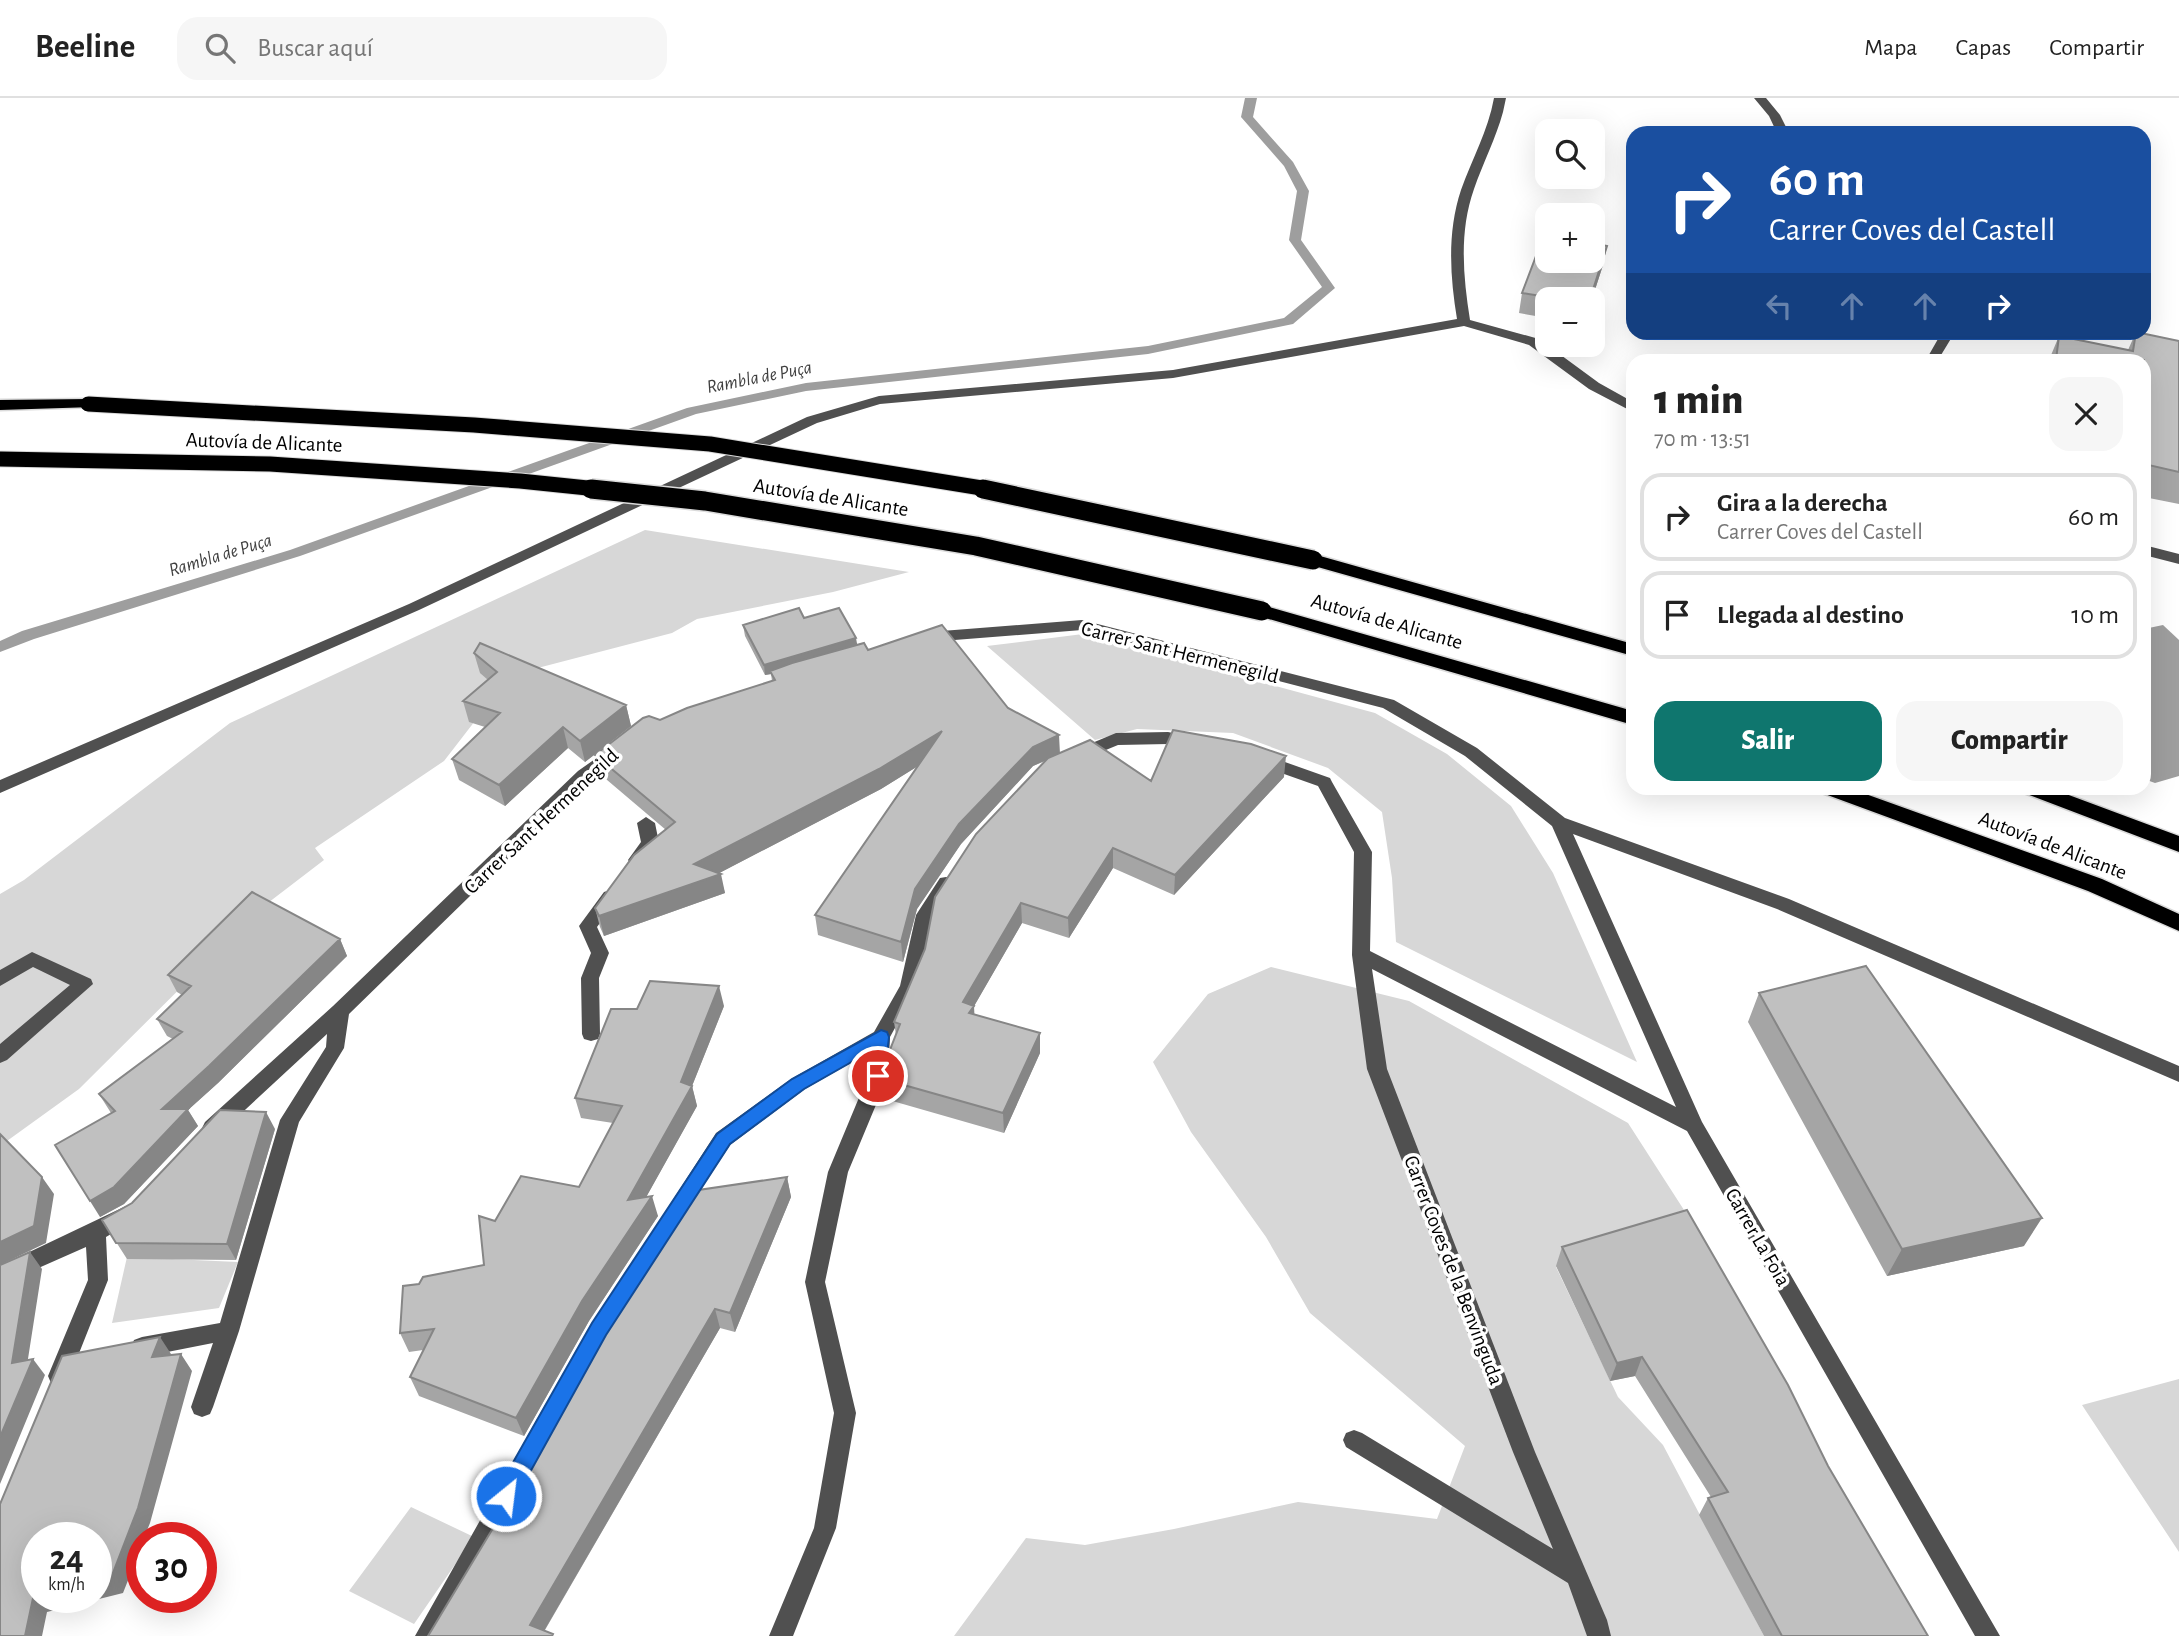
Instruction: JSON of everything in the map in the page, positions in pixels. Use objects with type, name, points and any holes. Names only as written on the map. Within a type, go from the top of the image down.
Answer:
[{"type":"highway","name":"Autovía de Alicante","points":[[0,405],[88,404],[474,425],[709,444],[1004,492],[1313,560],[1626,648]]},
{"type":"highway","name":"Autovía de Alicante","points":[[0,460],[270,464],[520,481],[705,501],[975,546],[1262,611],[1626,716]]},
{"type":"highway","name":"Autovía de Alicante","points":[[1848,795],[2095,885],[2179,923]]},
{"type":"highway","points":[[2050,795],[2179,844]]},
{"type":"street","points":[[1464,322],[1456,277],[1463,204],[1479,166],[1500,98]]},
{"type":"street","points":[[1760,98],[1779,126]]},
{"type":"street","points":[[0,787],[414,607],[812,420],[879,400],[1174,374],[1464,322],[1534,342],[1594,386],[1626,404]]},
{"type":"street","points":[[2151,553],[2179,559]]},
{"type":"street","name":"Carrer Sant Hermenegild","points":[[917,640],[1082,625],[1388,704],[1471,752],[1559,822]]},
{"type":"street","name":"Carrer Sant Hermenegild","points":[[194,1146],[230,1109],[340,1011],[584,775],[631,738]]},
{"type":"street","points":[[1066,761],[1116,739],[1168,738],[1206,744]]},
{"type":"street","name":"Carrer Coves de la Benvinguda","points":[[1243,753],[1325,782],[1363,852],[1361,955],[1377,1069],[1524,1452],[1597,1628]]},
{"type":"street","points":[[591,1034],[590,978],[600,953],[588,926],[650,844],[646,822]]},
{"type":"street","points":[[1559,822],[1783,904],[2179,1074]]},
{"type":"street","name":"Carrer La Foia","points":[[1559,822],[1694,1125],[1988,1636]]},
{"type":"street","points":[[781,1636],[825,1528],[845,1413],[815,1282],[838,1172],[878,1076],[881,1037],[909,986],[925,915],[954,871]]},
{"type":"street","points":[[1361,955],[1694,1125]]},
{"type":"street","points":[[0,979],[32,959],[84,984],[0,1055]]},
{"type":"street","points":[[202,1407],[228,1331],[290,1120],[335,1048],[340,1011]]},
{"type":"street","points":[[665,1228],[723,1139],[798,1084],[881,1037]]},
{"type":"street","points":[[0,1276],[95,1233],[132,1212],[141,1202]]},
{"type":"street","points":[[51,1397],[98,1280],[95,1233]]},
{"type":"street","points":[[120,1351],[228,1331]]},
{"type":"street","points":[[66,1361],[93,1356]]},
{"type":"street","points":[[427,1636],[566,1388]]},
{"type":"street","points":[[1354,1440],[1577,1576]]},
{"type":"shaded area","points":[[645,530],[909,572],[833,592],[697,619],[672,633],[530,670],[485,708],[444,761],[315,848],[324,860],[260,909],[79,1089],[0,1146],[0,894],[24,880],[230,723]]},
{"type":"shaded area","points":[[2163,625],[2179,640],[2179,776],[2155,783],[2151,782],[2151,628]]},
{"type":"shaded area","points":[[1083,634],[1375,713],[1447,754],[1511,806],[1553,873],[1637,1062],[1396,942],[1392,878],[1382,812],[1328,768],[1233,733],[1137,729],[1095,740],[987,646]]},
{"type":"shaded area","points":[[1271,967],[1409,1001],[1628,1123],[1693,1224],[1556,1267],[1618,1397],[1663,1445],[1764,1636],[954,1636],[1026,1538],[1085,1545],[1298,1502],[1437,1519],[1465,1446],[1310,1313],[1266,1237],[1191,1132],[1153,1062],[1208,994]]},
{"type":"shaded area","points":[[127,1257],[238,1262],[219,1308],[112,1323]]},
{"type":"shaded area","points":[[2179,1379],[2179,1552],[2082,1405]]},
{"type":"shaded area","points":[[411,1507],[474,1537],[414,1624],[349,1591]]},
{"type":"building","points":[[1535,259],[1535,273],[1598,273],[1594,287],[1535,287],[1535,295],[1522,293]]},
{"type":"building","points":[[2151,335],[2179,341],[2179,472],[2151,466],[2151,354],[2057,354],[2058,340],[2079,340],[2133,351],[2135,340],[2151,340]]},
{"type":"building","points":[[799,608],[804,618],[839,608],[856,638],[764,665],[743,625]]},
{"type":"building","points":[[942,625],[1008,708],[1059,735],[1033,747],[959,824],[915,889],[901,942],[815,915],[942,731],[879,769],[694,864],[721,874],[599,916],[595,908],[634,855],[675,822],[595,755],[643,718],[649,716],[660,720],[687,708],[775,680],[770,671],[792,663],[864,643],[868,650]]},
{"type":"building","points":[[480,643],[626,705],[580,741],[563,727],[499,785],[452,759],[500,713],[463,701],[497,672],[474,653]]},
{"type":"building","points":[[1173,730],[1251,744],[1286,756],[1175,875],[1113,848],[1068,918],[1021,903],[963,1002],[974,1006],[969,1013],[1040,1033],[1003,1113],[879,1078],[900,1024],[894,1022],[925,949],[935,897],[976,834],[1048,758],[1090,740],[1151,781]]},
{"type":"building","points":[[252,892],[340,939],[162,1109],[188,1109],[114,1187],[90,1201],[55,1145],[115,1111],[99,1094],[182,1032],[157,1019],[191,986],[168,975]]},
{"type":"building","points":[[1866,966],[2042,1218],[1902,1249],[1759,993]]},
{"type":"building","points":[[650,981],[719,986],[681,1082],[692,1086],[628,1200],[652,1196],[582,1301],[516,1418],[410,1377],[434,1329],[400,1333],[403,1286],[419,1284],[423,1277],[484,1265],[479,1216],[495,1221],[521,1176],[579,1187],[622,1106],[575,1098],[611,1009],[637,1009]]},
{"type":"building","points":[[220,1110],[266,1112],[227,1244],[116,1243],[102,1220],[132,1203]]},
{"type":"building","points":[[0,1134],[42,1177],[34,1226],[0,1242]]},
{"type":"building","points":[[787,1177],[730,1313],[715,1309],[530,1625],[553,1634],[552,1636],[428,1636],[551,1432],[541,1428],[603,1318],[685,1192]]},
{"type":"building","points":[[1687,1210],[1788,1385],[1828,1466],[1928,1636],[1782,1636],[1708,1498],[1728,1492],[1642,1357],[1617,1363],[1562,1247]]},
{"type":"building","points":[[30,1252],[12,1363],[33,1359],[0,1437],[0,1265]]},
{"type":"building","points":[[160,1337],[152,1357],[181,1354],[138,1508],[133,1522],[126,1522],[126,1539],[112,1575],[112,1522],[21,1522],[21,1613],[30,1613],[25,1636],[0,1636],[0,1504],[62,1356]]},
{"type":"waterway","name":"Rambla de Puça","points":[[0,647],[28,635],[295,553],[692,411],[806,387],[1148,350],[1288,321],[1329,288],[1295,240],[1303,191],[1289,165],[1247,117],[1251,98]]},
{"type":"route","points":[[506,1496],[599,1329],[723,1139],[798,1084],[881,1037],[878,1076]]}]
